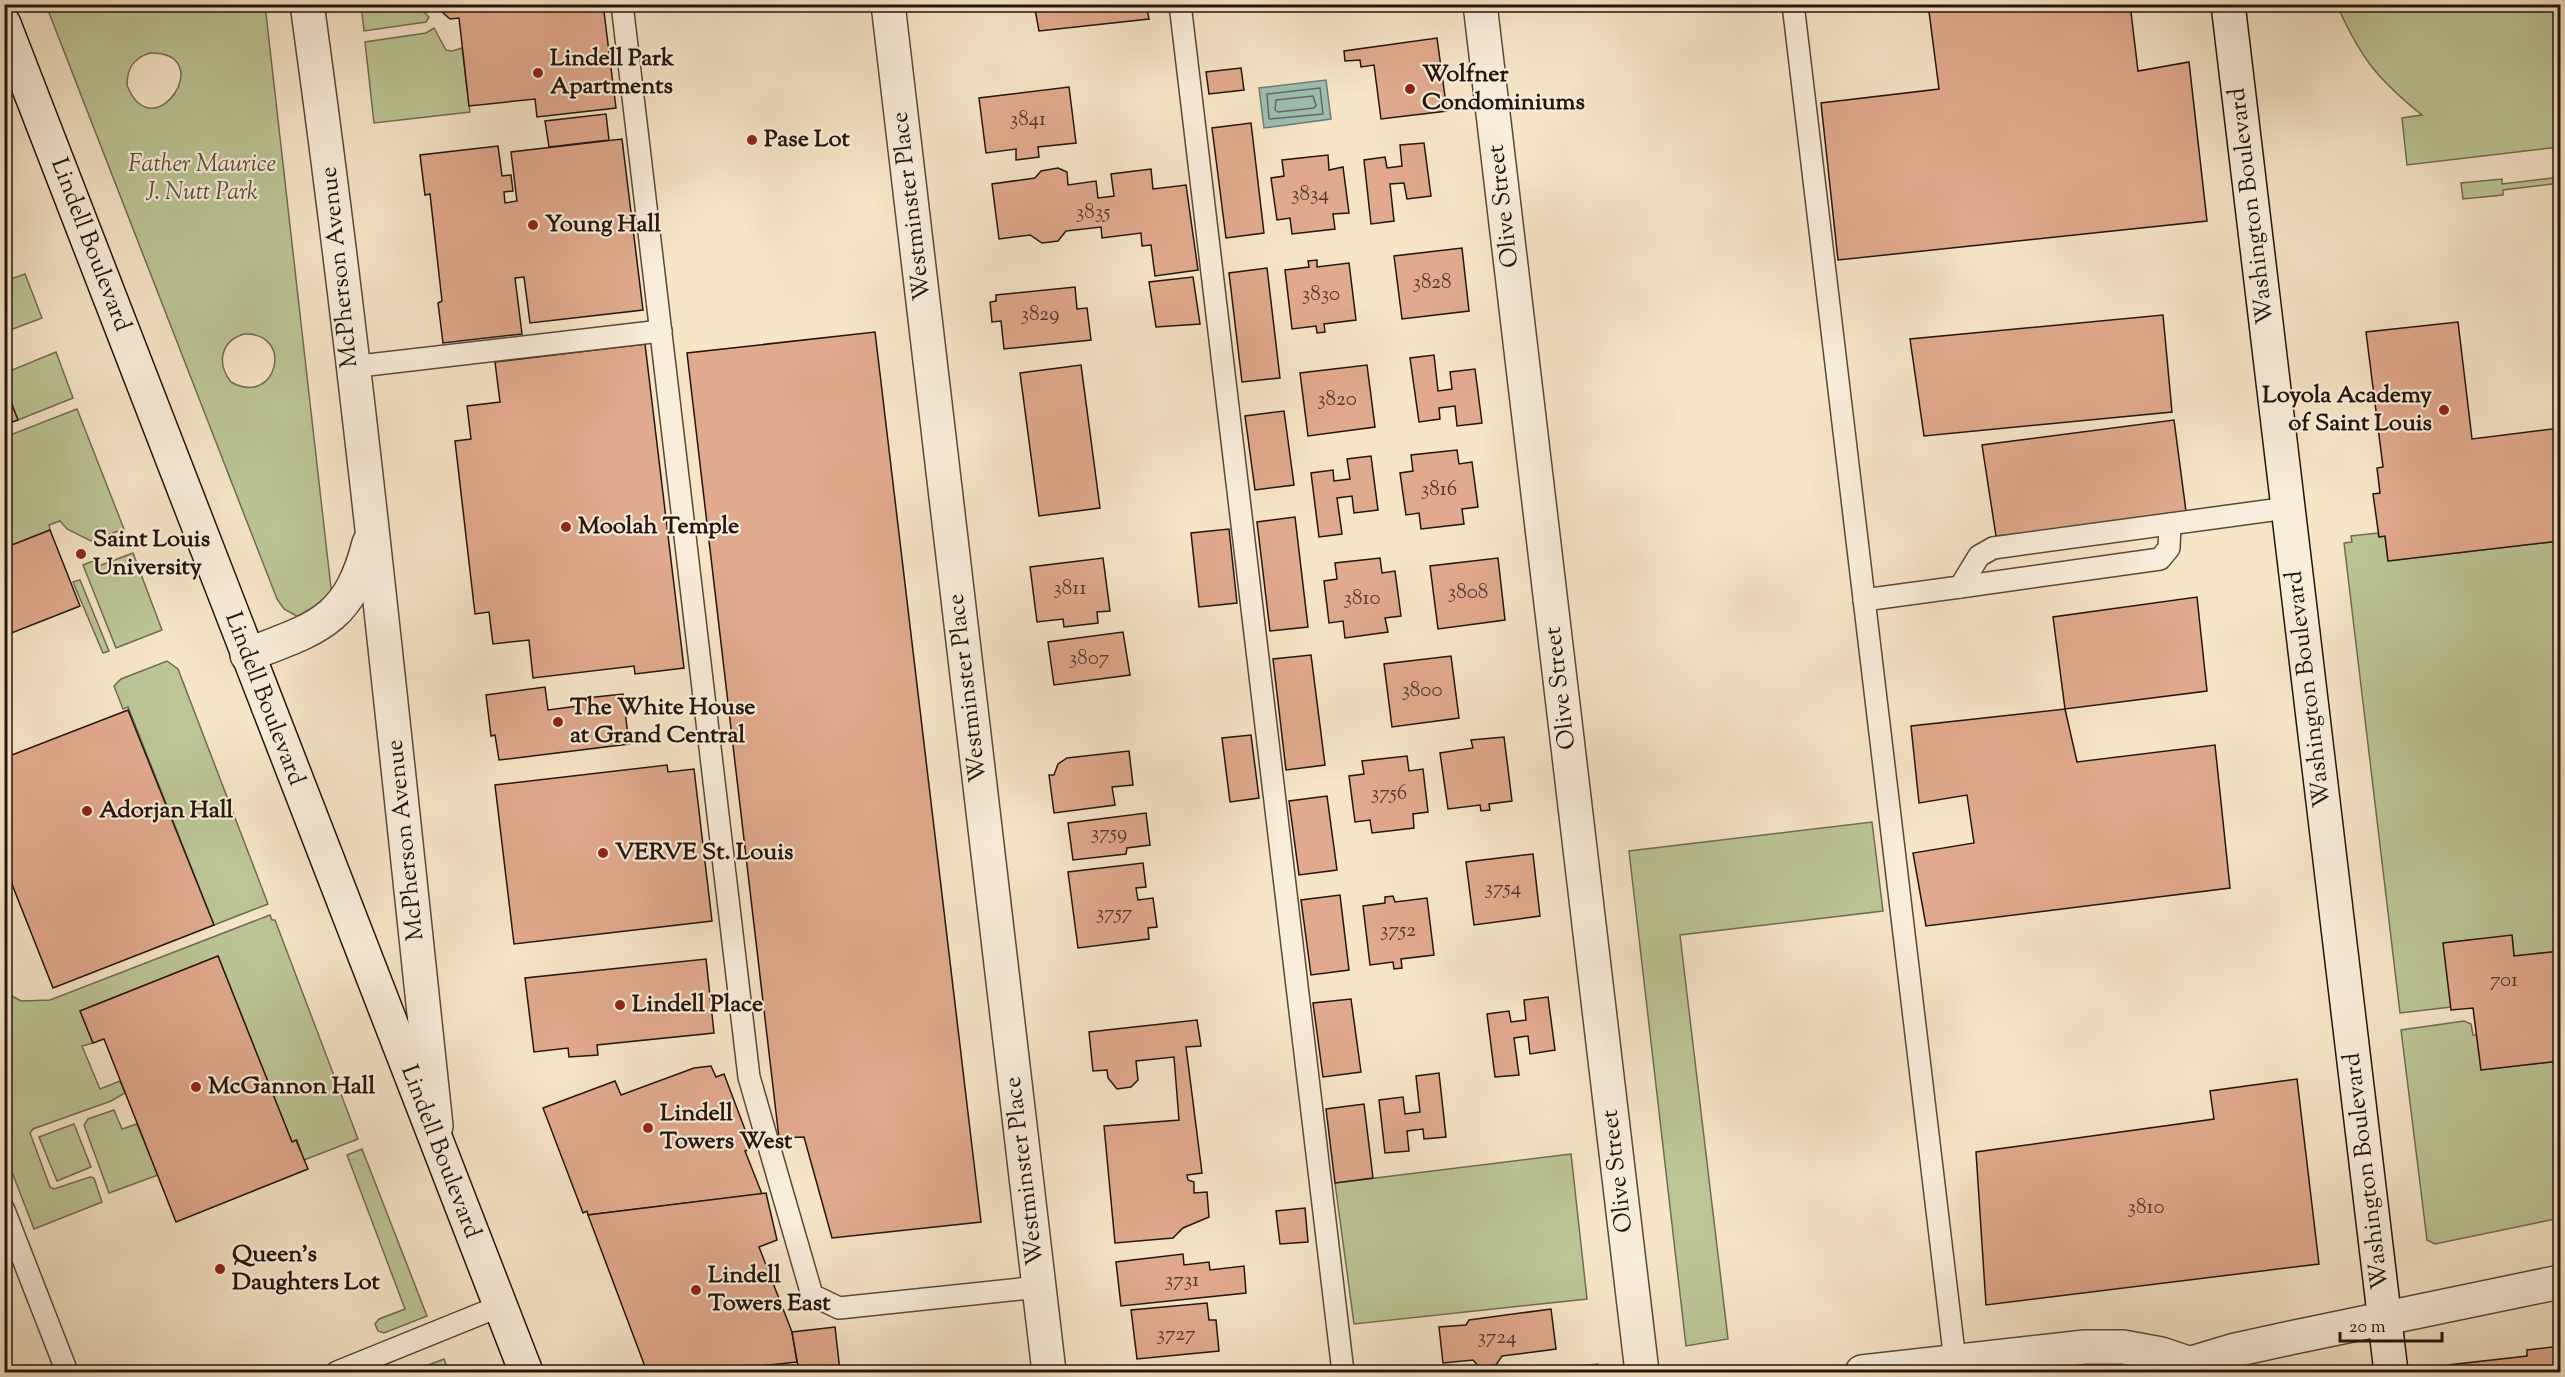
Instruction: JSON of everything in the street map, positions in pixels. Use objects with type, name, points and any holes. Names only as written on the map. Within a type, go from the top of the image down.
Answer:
[{"type":"street","name":"McPherson Avenue","points":[[307,4],[328,158],[372,530],[439,1150]]},
{"type":"street","name":"Westminster Place","points":[[888,4],[1049,1372]]},
{"type":"street","name":"Olive Street","points":[[1480,4],[1642,1372]]},
{"type":"street","name":"Washington Boulevard","points":[[2228,4],[2391,1372]]},
{"type":"street","name":"Lindell Boulevard","points":[[4,24],[526,1372]]},
{"type":"street","name":"McPherson Avenue","points":[[247,655],[311,629],[333,616],[345,603],[356,582],[372,530]]},
{"type":"street","points":[[1862,1372],[2085,1347],[2123,1347],[2161,1354],[2175,1368],[2257,1345],[2560,1282]]},
{"type":"lane","points":[[622,4],[749,1077],[812,1295],[839,1308],[1039,1287]]},
{"type":"lane","points":[[1180,4],[1343,1372]]},
{"type":"lane","points":[[1792,4],[1955,1361]]},
{"type":"lane","points":[[351,367],[661,331]]},
{"type":"lane","points":[[1960,587],[1979,556],[1993,548],[2288,508]]},
{"type":"lane","points":[[1864,600],[2160,559],[2169,549],[2170,524]]},
{"type":"lane","points":[[4,1210],[67,1372]]},
{"type":"lane","points":[[336,1372],[500,1306]]},
{"type":"green space","points":[[361,4],[431,5],[425,13],[429,17],[426,22],[364,31]]},
{"type":"green space","points":[[925,4],[981,5],[926,11]]},
{"type":"green space","name":"Father Maurice J. Nutt Park","points":[[46,5],[265,5],[331,588],[330,597],[302,619],[284,609],[277,599]],"holes":[[[150,53],[170,57],[180,67],[180,80],[174,94],[164,104],[151,108],[138,103],[127,85],[132,65],[139,58]],[[244,334],[260,337],[270,344],[274,355],[274,367],[269,378],[260,385],[247,387],[231,382],[223,367],[222,360],[226,347],[236,337]]]},
{"type":"green space","points":[[2337,5],[2560,5],[2560,147],[2407,165],[2402,118],[2422,115],[2393,90],[2371,66]]},
{"type":"green space","points":[[434,28],[446,50],[462,48],[470,112],[374,123],[365,42],[426,33]]},
{"type":"green space","points":[[2560,177],[2560,183],[2503,190],[2503,195],[2463,199],[2461,183],[2502,179],[2502,184]]},
{"type":"green space","points":[[25,274],[42,318],[5,332],[5,281]]},
{"type":"green space","points":[[56,352],[73,398],[18,420],[5,385],[5,373]]},
{"type":"green space","points":[[77,409],[124,529],[91,541],[67,529],[60,521],[49,525],[50,530],[5,548],[5,437]]},
{"type":"green space","points":[[2378,533],[2379,537],[2385,536],[2388,561],[2560,541],[2560,951],[2514,956],[2512,936],[2444,943],[2451,1007],[2400,1013],[2344,543],[2352,542],[2351,536]]},
{"type":"green space","points":[[133,553],[162,630],[116,648],[83,565],[93,561],[96,567]]},
{"type":"green space","points":[[80,580],[109,651],[103,653],[73,582]]},
{"type":"green space","points":[[167,661],[178,669],[268,904],[214,925],[128,707],[123,709],[114,686],[121,679]]},
{"type":"green space","points":[[1872,822],[1883,911],[1680,935],[1728,1339],[1686,1346],[1629,851]]},
{"type":"green space","points":[[270,915],[272,920],[275,920],[358,1139],[304,1160],[297,1140],[292,1142],[218,956],[80,1011],[93,1043],[82,1046],[100,1089],[120,1081],[125,1093],[111,1101],[33,1129],[30,1133],[50,1187],[54,1189],[90,1177],[94,1178],[102,1202],[34,1229],[5,1154],[5,992],[21,1001],[50,1000]]},
{"type":"green space","points":[[2464,1021],[2471,1024],[2473,1035],[2477,1035],[2481,1070],[2560,1061],[2560,1218],[2435,1244],[2427,1240],[2401,1030]]},
{"type":"green space","points":[[114,1110],[122,1129],[137,1124],[158,1175],[109,1193],[84,1125],[88,1119]]},
{"type":"green space","points":[[74,1124],[91,1167],[57,1181],[39,1137]]},
{"type":"green space","points":[[362,1149],[427,1316],[384,1333],[378,1331],[375,1324],[379,1319],[405,1309],[347,1155]]},
{"type":"green space","points":[[1571,1154],[1587,1299],[1354,1324],[1335,1183]]},
{"type":"green space","points":[[444,1359],[449,1372],[410,1372]]},
{"type":"green space","points":[[1598,1364],[1599,1372],[1522,1372]]},
{"type":"water","points":[[1326,80],[1331,119],[1264,128],[1259,88]]},
{"type":"building","name":"Lindell Park Apartments","points":[[433,4],[603,4],[616,108],[537,117],[535,99],[469,106],[459,18],[450,19]]},
{"type":"building","points":[[1034,4],[1146,4],[1149,19],[1039,31]]},
{"type":"building","points":[[1928,4],[2130,4],[2138,71],[2189,62],[2207,221],[1838,260],[1821,103],[1939,89]]},
{"type":"building","name":"Wolfner Condominiums","points":[[1437,38],[1447,111],[1381,119],[1374,65],[1361,67],[1360,60],[1345,61],[1344,51]]},
{"type":"building","points":[[1241,68],[1244,90],[1209,94],[1206,72]]},
{"type":"building","points":[[1069,87],[1076,143],[1038,147],[1039,157],[1016,160],[1016,149],[986,153],[979,98]]},
{"type":"building","points":[[606,114],[609,140],[549,147],[545,121]]},
{"type":"building","points":[[1251,123],[1264,233],[1226,238],[1212,128]]},
{"type":"building","name":"Young Hall","points":[[622,139],[643,310],[530,323],[524,277],[515,278],[522,334],[443,343],[438,303],[442,301],[430,194],[425,195],[420,155],[498,146],[502,176],[511,175],[513,191],[504,192],[505,203],[517,201],[511,152]]},
{"type":"building","points":[[1424,143],[1431,196],[1407,199],[1404,183],[1390,184],[1394,221],[1371,224],[1364,160],[1385,157],[1387,168],[1402,166],[1400,145]]},
{"type":"building","points":[[1328,155],[1329,170],[1343,167],[1349,213],[1333,214],[1335,229],[1292,234],[1290,218],[1277,220],[1271,178],[1284,176],[1282,160]]},
{"type":"building","points":[[1058,168],[1067,172],[1068,185],[1096,181],[1098,198],[1114,196],[1111,174],[1151,169],[1153,189],[1186,185],[1198,270],[1155,276],[1151,245],[1142,246],[1141,233],[1102,238],[1101,227],[1066,231],[1058,241],[1042,243],[1030,235],[999,239],[992,184],[1035,178],[1041,171]]},
{"type":"building","points":[[1462,248],[1469,311],[1402,319],[1394,256]]},
{"type":"building","points":[[1317,260],[1317,267],[1349,263],[1356,320],[1324,324],[1325,332],[1317,333],[1316,326],[1292,329],[1285,270],[1309,267],[1308,261]]},
{"type":"building","points":[[1267,268],[1280,378],[1242,382],[1229,273]]},
{"type":"building","points":[[1193,277],[1200,324],[1156,327],[1149,282]]},
{"type":"building","points":[[1075,287],[1077,309],[1087,308],[1091,340],[1004,349],[1001,321],[992,322],[990,302],[996,301],[996,295]]},
{"type":"building","points":[[2163,315],[2172,412],[1924,436],[1910,339]]},
{"type":"building","points":[[2458,322],[2472,439],[2560,428],[2560,541],[2388,561],[2385,536],[2379,537],[2373,494],[2380,493],[2377,468],[2383,467],[2366,332]]},
{"type":"building","points":[[875,332],[981,1222],[832,1238],[804,1137],[779,1138],[687,353]]},
{"type":"building","name":"Moolah Temple","points":[[645,344],[684,668],[635,674],[634,666],[533,678],[529,640],[493,644],[489,612],[475,614],[455,441],[471,439],[467,406],[500,402],[495,362]]},
{"type":"building","points":[[1434,355],[1438,391],[1452,389],[1450,372],[1475,369],[1482,423],[1457,426],[1455,406],[1439,408],[1440,419],[1419,422],[1410,358]]},
{"type":"building","points":[[1081,365],[1100,508],[1039,516],[1020,373]]},
{"type":"building","points":[[1367,365],[1375,427],[1308,436],[1300,373]]},
{"type":"building","points":[[4,385],[18,420],[4,425]]},
{"type":"building","points":[[1284,411],[1294,485],[1255,490],[1245,416]]},
{"type":"building","points":[[2174,420],[2187,519],[1996,536],[1982,445]]},
{"type":"building","points":[[1457,450],[1459,464],[1472,462],[1478,507],[1462,509],[1464,524],[1421,529],[1419,513],[1406,515],[1400,473],[1413,471],[1411,455]]},
{"type":"building","points":[[1371,456],[1378,510],[1354,513],[1352,496],[1337,498],[1342,534],[1319,537],[1311,473],[1333,470],[1334,481],[1350,479],[1347,459]]},
{"type":"building","points":[[1295,517],[1308,627],[1270,631],[1257,522]]},
{"type":"building","points":[[1229,529],[1237,603],[1199,607],[1191,533]]},
{"type":"building","points":[[50,530],[80,606],[4,636],[4,584],[10,582],[4,570],[4,548]]},
{"type":"building","points":[[1103,558],[1110,611],[1097,612],[1098,623],[1064,627],[1063,619],[1037,622],[1030,567]]},
{"type":"building","points":[[1380,558],[1382,573],[1395,571],[1401,616],[1385,618],[1388,632],[1345,638],[1343,621],[1329,623],[1324,581],[1337,579],[1335,563]]},
{"type":"building","points":[[1498,558],[1505,620],[1438,629],[1430,566]]},
{"type":"building","points":[[2197,597],[2207,691],[2065,709],[2053,617]]},
{"type":"building","points":[[1123,632],[1130,675],[1054,685],[1048,642]]},
{"type":"building","points":[[1311,655],[1325,765],[1286,770],[1273,659]]},
{"type":"building","points":[[1451,656],[1459,718],[1392,727],[1384,664]]},
{"type":"building","name":"The White House at Grand Central","points":[[545,687],[548,710],[578,706],[577,699],[623,694],[629,744],[499,760],[495,735],[491,736],[486,695]]},
{"type":"building","points":[[2065,709],[2077,762],[2215,745],[2230,888],[1926,926],[1913,853],[1974,843],[1967,795],[1919,803],[1911,726]]},
{"type":"building","name":"Adorjan Hall","points":[[128,710],[214,925],[53,988],[4,864],[4,758]]},
{"type":"building","points":[[1251,735],[1259,798],[1230,802],[1222,738]]},
{"type":"building","points":[[1504,737],[1512,801],[1489,804],[1490,810],[1481,811],[1480,805],[1448,809],[1440,753],[1473,748],[1471,740]]},
{"type":"building","points":[[1129,751],[1133,785],[1112,787],[1115,805],[1054,813],[1049,775],[1054,775],[1058,764],[1067,758]]},
{"type":"building","points":[[1407,756],[1409,771],[1423,769],[1428,812],[1413,814],[1414,828],[1372,833],[1370,820],[1355,822],[1349,776],[1364,774],[1362,761]]},
{"type":"building","name":"VERVE St. Louis","points":[[667,765],[668,772],[694,769],[712,921],[514,944],[495,785]]},
{"type":"building","points":[[1327,796],[1337,870],[1299,875],[1289,801]]},
{"type":"building","points":[[1146,813],[1150,845],[1127,848],[1126,854],[1073,860],[1068,823]]},
{"type":"building","points":[[1533,854],[1540,916],[1474,925],[1466,862]]},
{"type":"building","points":[[1143,863],[1146,887],[1136,888],[1138,900],[1153,898],[1157,927],[1148,928],[1149,939],[1078,948],[1068,872]]},
{"type":"building","points":[[1340,895],[1349,970],[1311,975],[1301,900]]},
{"type":"building","points":[[1393,896],[1395,902],[1427,898],[1434,955],[1401,959],[1402,968],[1394,969],[1393,962],[1370,965],[1363,906],[1385,903],[1385,897]]},
{"type":"building","points":[[2512,935],[2514,956],[2560,951],[2560,1061],[2481,1070],[2473,1008],[2451,1010],[2443,943]]},
{"type":"building","name":"McGannon Hall","points":[[218,956],[292,1142],[296,1140],[308,1169],[176,1222],[104,1039],[93,1043],[80,1011]]},
{"type":"building","name":"Lindell Place","points":[[706,959],[714,1033],[597,1045],[598,1055],[569,1057],[568,1048],[534,1052],[525,978]]},
{"type":"building","points":[[1548,997],[1555,1050],[1530,1054],[1528,1036],[1514,1038],[1519,1075],[1495,1077],[1487,1014],[1509,1011],[1511,1022],[1526,1020],[1524,1000]]},
{"type":"building","points":[[1351,999],[1361,1072],[1323,1077],[1313,1003]]},
{"type":"building","points":[[1197,1020],[1201,1046],[1186,1047],[1202,1173],[1187,1175],[1188,1180],[1194,1182],[1194,1193],[1207,1192],[1209,1217],[1183,1228],[1173,1238],[1115,1243],[1104,1126],[1179,1120],[1174,1057],[1136,1061],[1138,1080],[1131,1087],[1117,1089],[1108,1078],[1107,1070],[1093,1071],[1089,1032]]},
{"type":"building","name":"Lindell Towers West","points":[[711,1066],[716,1077],[724,1074],[752,1148],[745,1151],[762,1194],[588,1215],[587,1211],[583,1213],[543,1108],[615,1081],[621,1095],[694,1068]]},
{"type":"building","points":[[1439,1073],[1446,1137],[1424,1139],[1423,1129],[1407,1131],[1409,1151],[1385,1153],[1379,1100],[1403,1097],[1405,1114],[1420,1112],[1416,1076]]},
{"type":"building","points":[[2297,1079],[2319,1264],[1986,1305],[1976,1152],[2214,1119],[2210,1091]]},
{"type":"building","points":[[1364,1104],[1373,1178],[1335,1183],[1326,1109]]},
{"type":"building","name":"Lindell Towers East","points":[[766,1193],[777,1240],[759,1247],[792,1332],[797,1362],[705,1372],[647,1372],[588,1215]]},
{"type":"building","points":[[1305,1208],[1308,1242],[1280,1244],[1276,1211]]},
{"type":"building","points":[[1183,1254],[1184,1265],[1209,1262],[1210,1270],[1244,1266],[1246,1293],[1121,1306],[1116,1262]]},
{"type":"building","points":[[1207,1303],[1209,1320],[1216,1320],[1219,1351],[1137,1359],[1131,1310]]},
{"type":"building","points":[[1551,1309],[1556,1349],[1502,1356],[1496,1365],[1480,1368],[1473,1360],[1443,1363],[1439,1327],[1466,1325],[1469,1320]]},
{"type":"building","points":[[835,1327],[840,1371],[799,1372],[792,1332]]},
{"type":"building","points":[[2560,1346],[2560,1372],[2449,1372],[2448,1365],[2527,1356],[2527,1350]]},
{"type":"place","name":"Lindell Park Apartments","points":[[538,73]]},
{"type":"place","name":"Wolfner Condominiums","points":[[1410,89]]},
{"type":"place","name":"Pase Lot","points":[[752,140]]},
{"type":"place","name":"Young Hall","points":[[533,225]]},
{"type":"place","name":"Loyola Academy of Saint Louis","points":[[2444,410]]},
{"type":"place","name":"Moolah Temple","points":[[566,527]]},
{"type":"place","name":"Saint Louis University","points":[[81,554]]},
{"type":"place","name":"The White House at Grand Central","points":[[558,722]]},
{"type":"place","name":"Adorjan Hall","points":[[87,811]]},
{"type":"place","name":"VERVE St. Louis","points":[[603,853]]},
{"type":"place","name":"Lindell Place","points":[[620,1005]]},
{"type":"place","name":"McGannon Hall","points":[[196,1087]]},
{"type":"place","name":"Lindell Towers West","points":[[648,1128]]},
{"type":"place","name":"Queen's Daughters Lot","points":[[220,1269]]},
{"type":"place","name":"Lindell Towers East","points":[[696,1290]]}]
